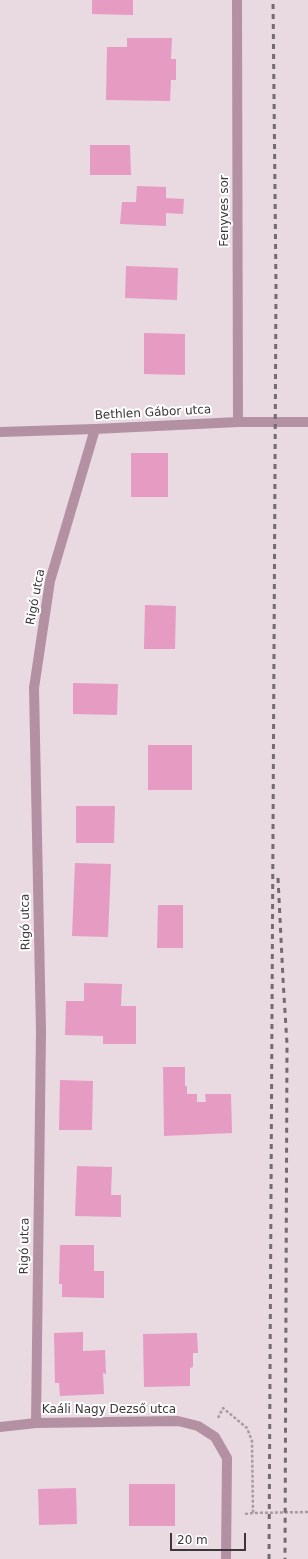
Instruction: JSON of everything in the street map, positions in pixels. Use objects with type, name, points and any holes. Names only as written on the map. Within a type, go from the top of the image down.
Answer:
[{"type":"street","name":"Fenyves sor","points":[[237,0],[238,422]]},
{"type":"street","name":"Bethlen Gábor utca","points":[[0,432],[238,422],[308,422]]},
{"type":"street","name":"Rigó utca","points":[[36,1423],[41,1032],[34,688],[50,581],[95,429]]},
{"type":"street","name":"Kaáli Nagy Dezső utca","points":[[0,1427],[36,1423],[178,1421],[198,1426],[215,1437],[227,1458],[226,1559]]},
{"type":"path","points":[[245,1520],[245,1514],[249,1513],[308,1512]]},
{"type":"building","points":[[92,0],[133,0],[133,15],[92,14]]},
{"type":"building","points":[[127,38],[172,38],[171,59],[176,59],[176,80],[171,80],[170,101],[106,100],[107,47],[127,47]]},
{"type":"building","points":[[90,145],[130,145],[131,175],[90,175]]},
{"type":"building","points":[[137,186],[166,187],[166,198],[184,199],[183,214],[166,213],[166,226],[120,224],[122,202],[136,202]]},
{"type":"building","points":[[126,266],[178,268],[177,300],[125,298]]},
{"type":"building","points":[[144,333],[185,334],[185,375],[144,374]]},
{"type":"building","points":[[131,453],[168,453],[168,497],[131,497]]},
{"type":"building","points":[[145,605],[176,606],[175,649],[144,649]]},
{"type":"building","points":[[73,683],[118,684],[117,715],[73,714]]},
{"type":"building","points":[[148,745],[192,745],[192,790],[148,790]]},
{"type":"building","points":[[76,806],[115,806],[114,843],[76,843]]},
{"type":"building","points":[[75,863],[111,864],[108,937],[72,936]]},
{"type":"building","points":[[158,905],[183,905],[183,948],[157,948]]},
{"type":"building","points":[[84,983],[122,984],[121,1006],[136,1006],[136,1044],[103,1044],[103,1036],[65,1035],[66,1001],[84,1001]]},
{"type":"building","points":[[163,1067],[185,1067],[185,1086],[187,1086],[187,1094],[197,1094],[197,1102],[206,1102],[205,1094],[231,1094],[232,1133],[164,1136]]},
{"type":"building","points":[[60,1080],[93,1081],[92,1130],[59,1130]]},
{"type":"building","points":[[77,1166],[112,1167],[111,1195],[121,1195],[121,1217],[75,1216]]},
{"type":"building","points":[[60,1245],[94,1245],[94,1271],[104,1271],[104,1298],[62,1297],[62,1284],[59,1284]]},
{"type":"building","points":[[83,1332],[83,1351],[105,1350],[106,1374],[103,1373],[104,1394],[60,1396],[59,1383],[55,1383],[54,1333]]},
{"type":"building","points":[[197,1333],[198,1353],[193,1353],[193,1367],[190,1368],[190,1386],[144,1387],[143,1334]]},
{"type":"building","points":[[129,1484],[175,1484],[175,1526],[129,1526]]},
{"type":"building","points":[[76,1488],[77,1524],[39,1525],[38,1489]]},
{"type":"railway","points":[[269,1559],[276,287],[273,0]]},
{"type":"railway","points":[[278,878],[287,1044],[285,1559]]}]
